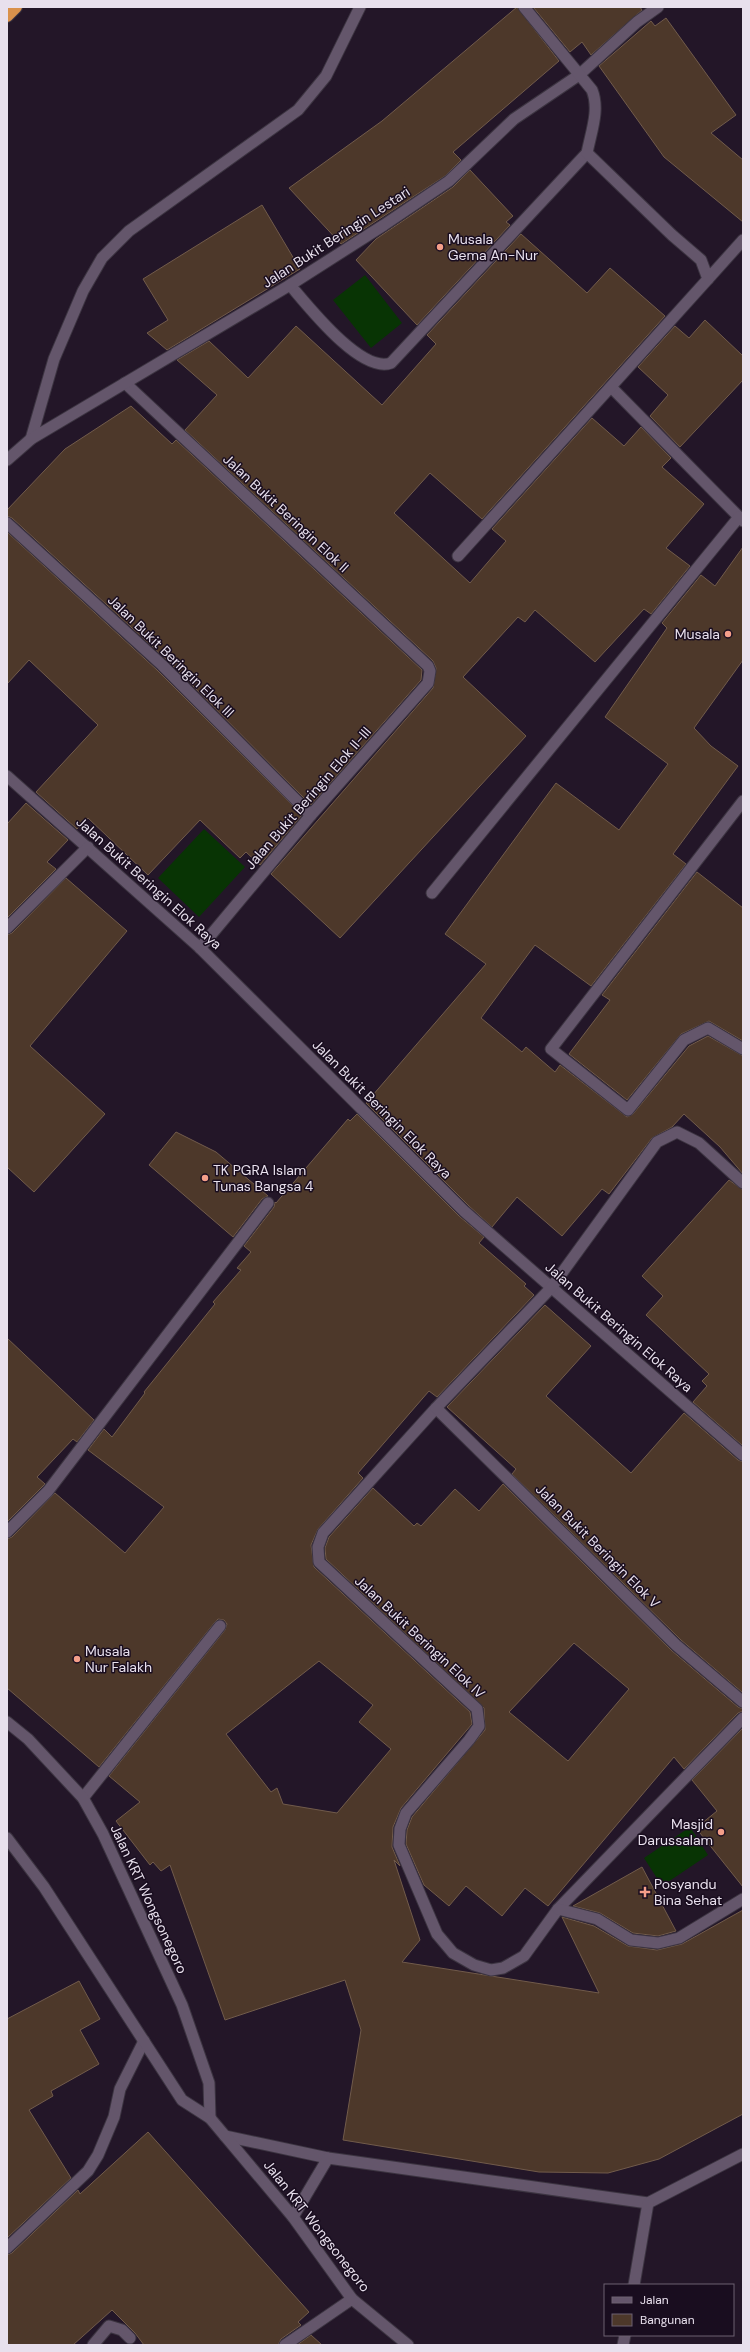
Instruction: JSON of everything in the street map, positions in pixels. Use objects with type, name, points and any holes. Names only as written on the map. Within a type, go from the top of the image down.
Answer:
[{"type":"highway","points":[[7,16],[16,7]]},
{"type":"street","points":[[31,439],[54,359],[83,291],[102,258],[129,231],[298,110],[326,76],[360,7]]},
{"type":"street","points":[[290,285],[329,329],[364,358],[381,365],[391,363],[587,153],[596,100],[592,90],[524,7]]},
{"type":"street","name":"Jalan Bukit Beringin Lestari","points":[[7,460],[31,439],[290,285],[384,226],[449,180],[514,119],[579,76],[637,22],[658,7]]},
{"type":"street","points":[[587,153],[672,235],[701,260],[708,279]]},
{"type":"street","points":[[458,556],[612,388],[621,374],[743,240]]},
{"type":"street","name":"Jalan Bukit Beringin Elok II","points":[[125,383],[428,666]]},
{"type":"street","points":[[432,893],[741,519],[612,388]]},
{"type":"street","name":"Jalan Bukit Beringin Elok III","points":[[7,523],[162,665],[312,815]]},
{"type":"street","name":"Jalan Bukit Beringin Elok II-III","points":[[200,948],[312,815],[428,683],[430,671],[428,666]]},
{"type":"street","name":"Jalan Bukit Beringin Elok Raya","points":[[7,776],[200,948],[464,1211],[743,1454]]},
{"type":"street","points":[[743,800],[551,1049],[628,1110],[684,1040],[708,1028],[743,1049]]},
{"type":"street","points":[[7,928],[88,847]]},
{"type":"street","name":"Jalan Bukit Beringin Elok IV","points":[[743,1183],[699,1143],[677,1132],[657,1142],[551,1288],[436,1408],[323,1532],[318,1547],[319,1562],[477,1709],[479,1726],[469,1740],[406,1813],[400,1829],[399,1846],[437,1934],[453,1953],[474,1964],[491,1970],[503,1968],[524,1956],[558,1909],[743,1718]]},
{"type":"street","points":[[7,1532],[48,1491],[268,1203]]},
{"type":"street","name":"Jalan Bukit Beringin Elok V","points":[[436,1408],[676,1645],[743,1702]]},
{"type":"street","points":[[83,1798],[220,1626]]},
{"type":"street","name":"Jalan KRT Wongsonegoro","points":[[7,1722],[28,1739],[83,1798],[119,1868],[182,2005],[209,2083],[210,2118]]},
{"type":"street","name":"Jalan KRT Wongsonegoro","points":[[7,1838],[44,1887],[182,2100],[210,2118],[293,2217],[352,2299],[408,2345]]},
{"type":"street","points":[[558,1909],[597,1918],[631,1940],[658,1943],[679,1938],[743,1899]]},
{"type":"street","points":[[7,2248],[88,2171],[98,2155],[114,2117],[120,2089],[144,2041]]},
{"type":"street","points":[[225,2136],[328,2158],[648,2203],[743,2154]]},
{"type":"street","points":[[293,2217],[328,2158]]},
{"type":"street","points":[[634,2284],[648,2203]]},
{"type":"street","points":[[285,2345],[352,2299]]},
{"type":"street","points":[[93,2345],[109,2326],[122,2330],[130,2338]]},
{"type":"green space","points":[[365,275],[402,323],[371,348],[333,300]]},
{"type":"green space","points":[[204,829],[245,867],[199,917],[158,878]]},
{"type":"green space","points":[[690,1827],[708,1855],[662,1886],[644,1858]]},
{"type":"building","points":[[517,7],[559,61],[453,152],[461,160],[445,176],[341,244],[289,188],[382,121]]},
{"type":"building","points":[[533,7],[640,7],[642,10],[591,55],[582,42],[570,52]]},
{"type":"building","points":[[666,18],[736,115],[711,133],[743,160],[743,222],[664,157],[599,66],[651,21],[655,26]]},
{"type":"building","name":"Musala Gema An-Nur","points":[[470,170],[513,216],[506,222],[510,225],[417,325],[356,260],[376,239],[453,187]]},
{"type":"building","points":[[262,205],[300,269],[167,350],[147,333],[168,320],[143,279]]},
{"type":"building","points":[[521,234],[587,293],[610,268],[665,316],[482,519],[430,473],[394,513],[470,583],[506,541],[492,529],[592,418],[624,446],[641,427],[671,458],[662,467],[704,504],[666,548],[690,566],[651,614],[644,609],[595,662],[535,610],[525,622],[518,617],[463,677],[526,736],[340,938],[271,874],[433,688],[436,668],[433,661],[185,430],[217,395],[177,360],[209,341],[248,378],[296,326],[382,405],[436,344],[427,335]]},
{"type":"building","points":[[705,320],[743,356],[743,380],[680,447],[650,416],[668,395],[638,367],[675,326],[689,338]]},
{"type":"building","points":[[131,406],[172,444],[176,440],[422,670],[421,680],[311,805],[167,660],[12,518],[7,516],[7,510],[65,449]]},
{"type":"building","points":[[7,532],[157,670],[302,815],[260,865],[246,852],[240,858],[200,820],[148,875],[88,818],[77,829],[36,792],[98,725],[29,660],[7,684]]},
{"type":"building","points":[[743,547],[743,660],[694,728],[711,746],[738,766],[673,854],[686,864],[591,986],[535,945],[481,1018],[522,1052],[526,1047],[555,1072],[560,1065],[627,1117],[633,1114],[689,1046],[708,1036],[743,1056],[743,1174],[720,1147],[684,1114],[672,1127],[652,1138],[609,1194],[602,1189],[562,1236],[517,1197],[492,1227],[366,1103],[486,964],[445,934],[556,783],[619,830],[668,764],[605,717],[667,628],[662,623],[701,575],[715,586]]},
{"type":"building","points":[[26,803],[68,840],[47,862],[56,869],[7,918],[7,824]]},
{"type":"building","points":[[697,872],[743,908],[743,1041],[709,1021],[681,1034],[627,1100],[569,1054],[610,1000],[602,995]]},
{"type":"building","points":[[66,878],[127,931],[30,1046],[105,1114],[34,1192],[7,1167],[7,935],[12,933]]},
{"type":"building","points":[[357,1114],[459,1216],[484,1237],[479,1243],[526,1284],[524,1286],[534,1295],[437,1397],[429,1391],[358,1473],[363,1478],[318,1529],[311,1545],[314,1567],[470,1712],[472,1724],[401,1808],[393,1827],[392,1847],[400,1866],[394,1860],[420,1940],[402,1962],[599,1993],[562,1917],[594,1926],[628,1946],[657,1950],[682,1944],[743,1910],[743,2114],[659,2159],[608,2173],[539,2172],[343,2140],[361,2030],[345,1980],[225,2020],[170,1865],[161,1871],[153,1862],[150,1865],[116,1821],[140,1802],[109,1776],[225,1630],[227,1624],[224,1620],[218,1619],[215,1622],[99,1767],[7,1688],[7,1539],[12,1537],[55,1493],[125,1553],[164,1507],[88,1450],[104,1429],[112,1437],[145,1393],[144,1392],[215,1304],[213,1302],[241,1270],[237,1268],[251,1252],[244,1246],[274,1207],[275,1202],[276,1203],[348,1119],[350,1121]],"holes":[[[319,1661],[373,1705],[359,1722],[391,1749],[337,1813],[283,1804],[277,1788],[271,1792],[226,1734]]]},
{"type":"building","name":"TK PGRA Islam Tunas Bangsa 4","points":[[176,1132],[216,1152],[268,1196],[262,1199],[233,1237],[149,1165]]},
{"type":"building","points":[[729,1180],[743,1190],[743,1446],[693,1402],[707,1386],[702,1381],[709,1374],[646,1315],[663,1296],[642,1276]]},
{"type":"building","points":[[545,1305],[591,1346],[546,1396],[631,1473],[684,1413],[738,1460],[743,1462],[743,1693],[681,1640],[512,1474],[516,1469],[447,1407]]},
{"type":"building","points":[[7,1338],[94,1420],[77,1442],[73,1439],[37,1477],[45,1484],[7,1522]]},
{"type":"building","points":[[503,1484],[671,1650],[738,1707],[743,1709],[743,1711],[738,1713],[684,1769],[674,1757],[548,1906],[525,1888],[502,1916],[466,1886],[449,1906],[424,1885],[406,1844],[407,1830],[412,1817],[485,1730],[484,1708],[326,1559],[325,1548],[329,1537],[373,1488],[414,1526],[417,1523],[421,1526],[455,1489],[479,1511]],"holes":[[[574,1643],[629,1689],[568,1761],[509,1712]]]},
{"type":"building","points":[[743,1728],[743,1887],[696,1828],[717,1811],[692,1780]]},
{"type":"building","points":[[642,1867],[676,1931],[658,1936],[633,1933],[600,1913],[573,1906]]},
{"type":"building","points":[[79,1981],[100,2019],[80,2030],[99,2064],[51,2091],[53,2096],[29,2110],[71,2178],[7,2238],[7,2019]]},
{"type":"building","points":[[148,2132],[309,2312],[298,2322],[301,2325],[281,2339],[278,2345],[144,2345],[135,2333],[112,2310],[73,2345],[7,2345],[7,2255],[12,2253],[78,2190],[80,2194]]},
{"type":"building","points":[[311,2335],[322,2345],[297,2345]]},
{"type":"place","name":"Musala Gema An-Nur","points":[[440,247]]},
{"type":"place","name":"Musala","points":[[728,634]]},
{"type":"place","name":"TK PGRA Islam Tunas Bangsa 4","points":[[205,1178]]},
{"type":"place","name":"Musala Nur Falakh","points":[[77,1659]]},
{"type":"place","name":"Masjid Darussalam","points":[[721,1832]]},
{"type":"place","name":"Posyandu Bina Sehat","points":[[645,1892]]}]
